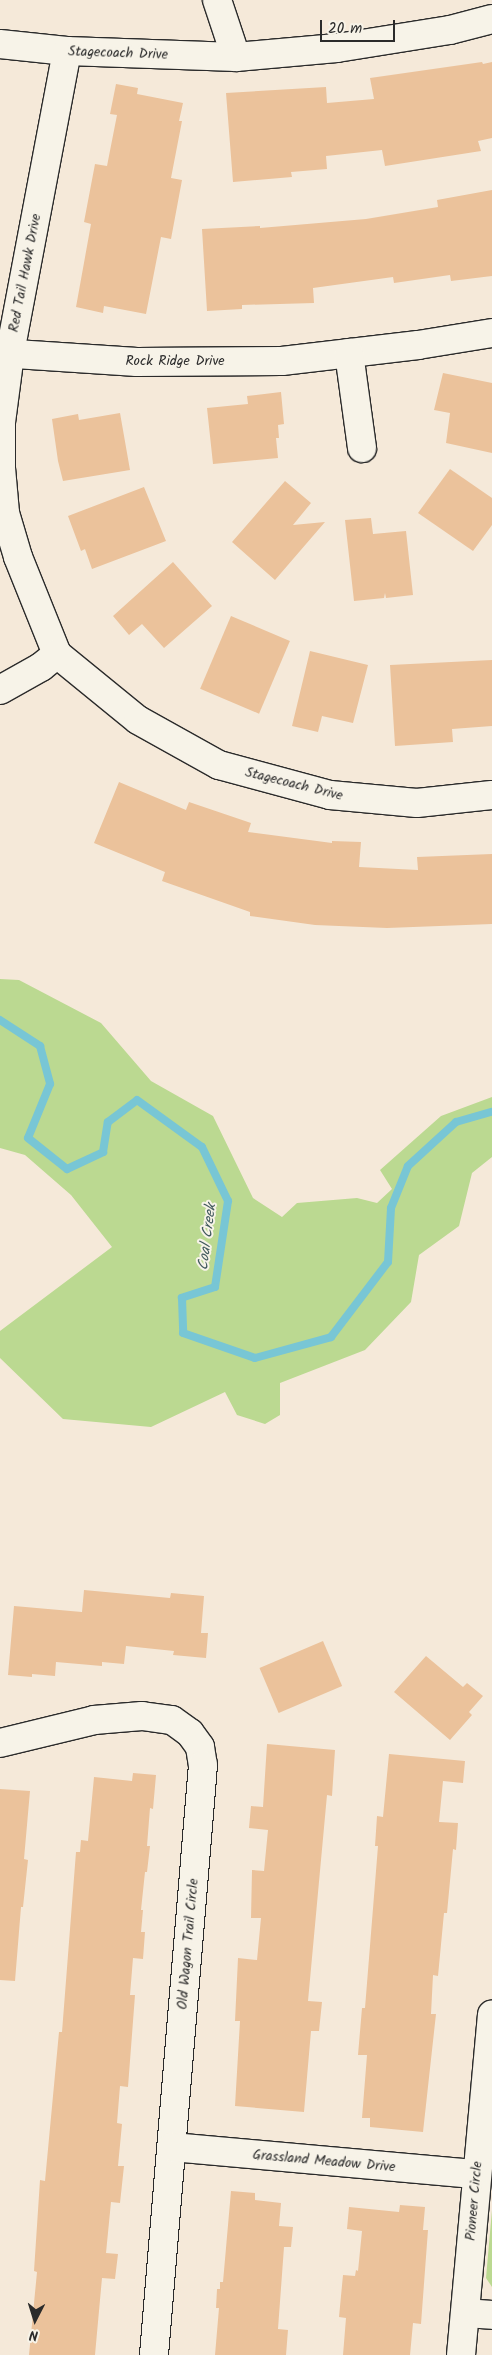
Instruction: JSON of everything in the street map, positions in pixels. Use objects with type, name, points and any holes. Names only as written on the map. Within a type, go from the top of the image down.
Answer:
[{"type":"street","points":[[217,0],[236,57]]},
{"type":"street","name":"Stagecoach Drive","points":[[0,44],[67,51],[236,57],[337,48],[450,30],[492,19]]},
{"type":"street","name":"Red Tail Hawk Drive","points":[[67,51],[5,354],[1,422],[1,468],[6,513],[18,557],[57,654],[138,720]]},
{"type":"street","name":"Rock Ridge Drive","points":[[5,354],[137,362],[282,361],[492,333]]},
{"type":"street","points":[[349,353],[362,448]]},
{"type":"street","points":[[0,690],[41,667],[57,654]]},
{"type":"street","name":"Stagecoach Drive","points":[[138,720],[219,765],[330,796],[417,803],[492,794]]},
{"type":"street","name":"Old Wagon Trail Circle","points":[[0,1743],[94,1720],[142,1716],[172,1720],[190,1733],[200,1747],[203,1765],[154,2355]]},
{"type":"street","name":"Pioneer Circle","points":[[461,2355],[476,2174],[492,2024]]},
{"type":"street","name":"Grassland Meadow Drive","points":[[172,2147],[476,2174]]},
{"type":"street","points":[[465,2313],[492,2316]]},
{"type":"green space","points":[[0,979],[19,980],[101,1023],[151,1081],[213,1116],[253,1198],[282,1217],[297,1203],[357,1198],[377,1203],[392,1189],[380,1170],[441,1116],[492,1097],[492,1157],[472,1173],[459,1226],[419,1255],[411,1302],[365,1350],[280,1383],[280,1415],[265,1424],[237,1415],[225,1392],[151,1427],[63,1419],[0,1358],[0,1331],[112,1247],[71,1195],[25,1155],[0,1148]]},
{"type":"green space","points":[[492,2210],[492,2287],[486,2278]]},
{"type":"building","points":[[482,62],[483,64],[492,62],[492,138],[478,141],[481,151],[385,166],[382,150],[326,156],[327,169],[291,172],[292,177],[233,182],[226,93],[326,87],[327,103],[374,99],[370,78]]},
{"type":"building","points":[[116,84],[138,88],[137,94],[183,103],[179,121],[182,121],[171,178],[182,180],[171,239],[161,237],[146,314],[104,306],[103,313],[76,307],[91,224],[84,222],[95,164],[107,166],[117,115],[110,114]]},
{"type":"building","points":[[492,190],[492,276],[451,281],[450,275],[394,283],[393,277],[313,288],[314,303],[242,305],[242,309],[207,311],[202,229],[260,226],[260,228],[366,219],[438,207],[437,200]]},
{"type":"building","points":[[443,373],[492,383],[492,453],[446,443],[450,413],[434,410]]},
{"type":"building","points":[[281,392],[284,424],[278,425],[279,438],[276,438],[278,458],[213,464],[207,408],[248,404],[247,396]]},
{"type":"building","points":[[120,413],[130,470],[63,481],[52,419],[78,414],[79,420]]},
{"type":"building","points":[[450,469],[492,498],[492,525],[473,551],[418,513]]},
{"type":"building","points":[[285,481],[311,503],[293,525],[325,522],[275,580],[232,542]]},
{"type":"building","points":[[144,487],[166,541],[92,569],[85,549],[81,551],[68,516]]},
{"type":"building","points":[[371,518],[373,534],[406,531],[413,595],[386,598],[385,593],[384,598],[354,601],[345,520]]},
{"type":"building","points":[[173,562],[212,606],[164,648],[142,624],[129,635],[113,616]]},
{"type":"building","points":[[231,616],[290,641],[259,714],[200,689]]},
{"type":"building","points":[[310,651],[368,665],[353,723],[322,716],[318,732],[292,726]]},
{"type":"building","points":[[492,660],[492,726],[452,729],[453,742],[395,746],[390,665]]},
{"type":"building","points":[[119,782],[186,810],[189,802],[251,823],[248,832],[332,843],[332,841],[361,842],[359,867],[418,870],[417,857],[492,854],[492,924],[387,928],[315,925],[250,916],[250,912],[162,881],[165,872],[94,843]]},
{"type":"building","points":[[84,1590],[170,1598],[171,1593],[204,1596],[201,1633],[208,1633],[206,1658],[173,1655],[174,1651],[126,1646],[124,1664],[102,1662],[102,1666],[56,1662],[55,1676],[32,1674],[32,1677],[8,1675],[14,1606],[82,1612]]},
{"type":"building","points":[[323,1641],[342,1686],[279,1713],[259,1668]]},
{"type":"building","points":[[426,1656],[463,1687],[467,1683],[483,1696],[469,1712],[472,1715],[450,1740],[394,1692]]},
{"type":"building","points":[[267,1744],[335,1750],[332,1796],[327,1795],[308,2001],[322,2002],[319,2031],[311,2031],[304,2112],[235,2106],[240,2021],[235,2021],[238,1958],[257,1960],[261,1918],[251,1918],[252,1870],[264,1871],[268,1830],[249,1828],[251,1806],[263,1807]]},
{"type":"building","points":[[389,1754],[465,1761],[463,1783],[443,1781],[439,1822],[458,1823],[456,1850],[453,1849],[447,1913],[444,1913],[438,1976],[433,1975],[431,2014],[436,2014],[423,2132],[370,2127],[370,2118],[362,2118],[367,2055],[358,2055],[362,2008],[365,2008],[378,1846],[375,1846],[377,1816],[383,1817]]},
{"type":"building","points":[[133,1773],[156,1775],[153,1809],[150,1808],[147,1846],[150,1846],[141,1910],[143,1910],[141,1932],[145,1932],[143,1959],[133,1958],[130,1995],[135,1995],[128,2087],[120,2086],[117,2123],[122,2124],[118,2166],[124,2166],[120,2203],[111,2202],[106,2253],[118,2254],[115,2279],[102,2278],[95,2355],[29,2355],[37,2272],[34,2271],[40,2180],[45,2181],[59,2032],[62,2032],[76,1852],[80,1852],[81,1840],[88,1841],[94,1777],[132,1781]]},
{"type":"building","points":[[0,1789],[30,1791],[24,1859],[28,1860],[23,1907],[21,1907],[15,1981],[0,1980]]},
{"type":"building","points":[[231,2191],[255,2193],[255,2200],[281,2203],[279,2226],[293,2227],[291,2247],[284,2247],[278,2329],[288,2330],[286,2355],[215,2355],[219,2308],[216,2308],[217,2289],[220,2289],[220,2282],[223,2282]]},
{"type":"building","points":[[400,2205],[425,2207],[423,2230],[428,2230],[421,2324],[413,2323],[410,2355],[343,2355],[346,2318],[339,2317],[343,2275],[355,2276],[356,2270],[358,2271],[362,2231],[347,2229],[349,2207],[399,2212]]},
{"type":"waterway","name":"Coal Creek","points":[[0,1020],[40,1046],[50,1084],[28,1138],[67,1169],[103,1152],[108,1122],[137,1100],[202,1147],[228,1201],[215,1287],[182,1298],[183,1333],[255,1358],[331,1337],[388,1262],[391,1208],[408,1166],[456,1122],[492,1112]]}]
